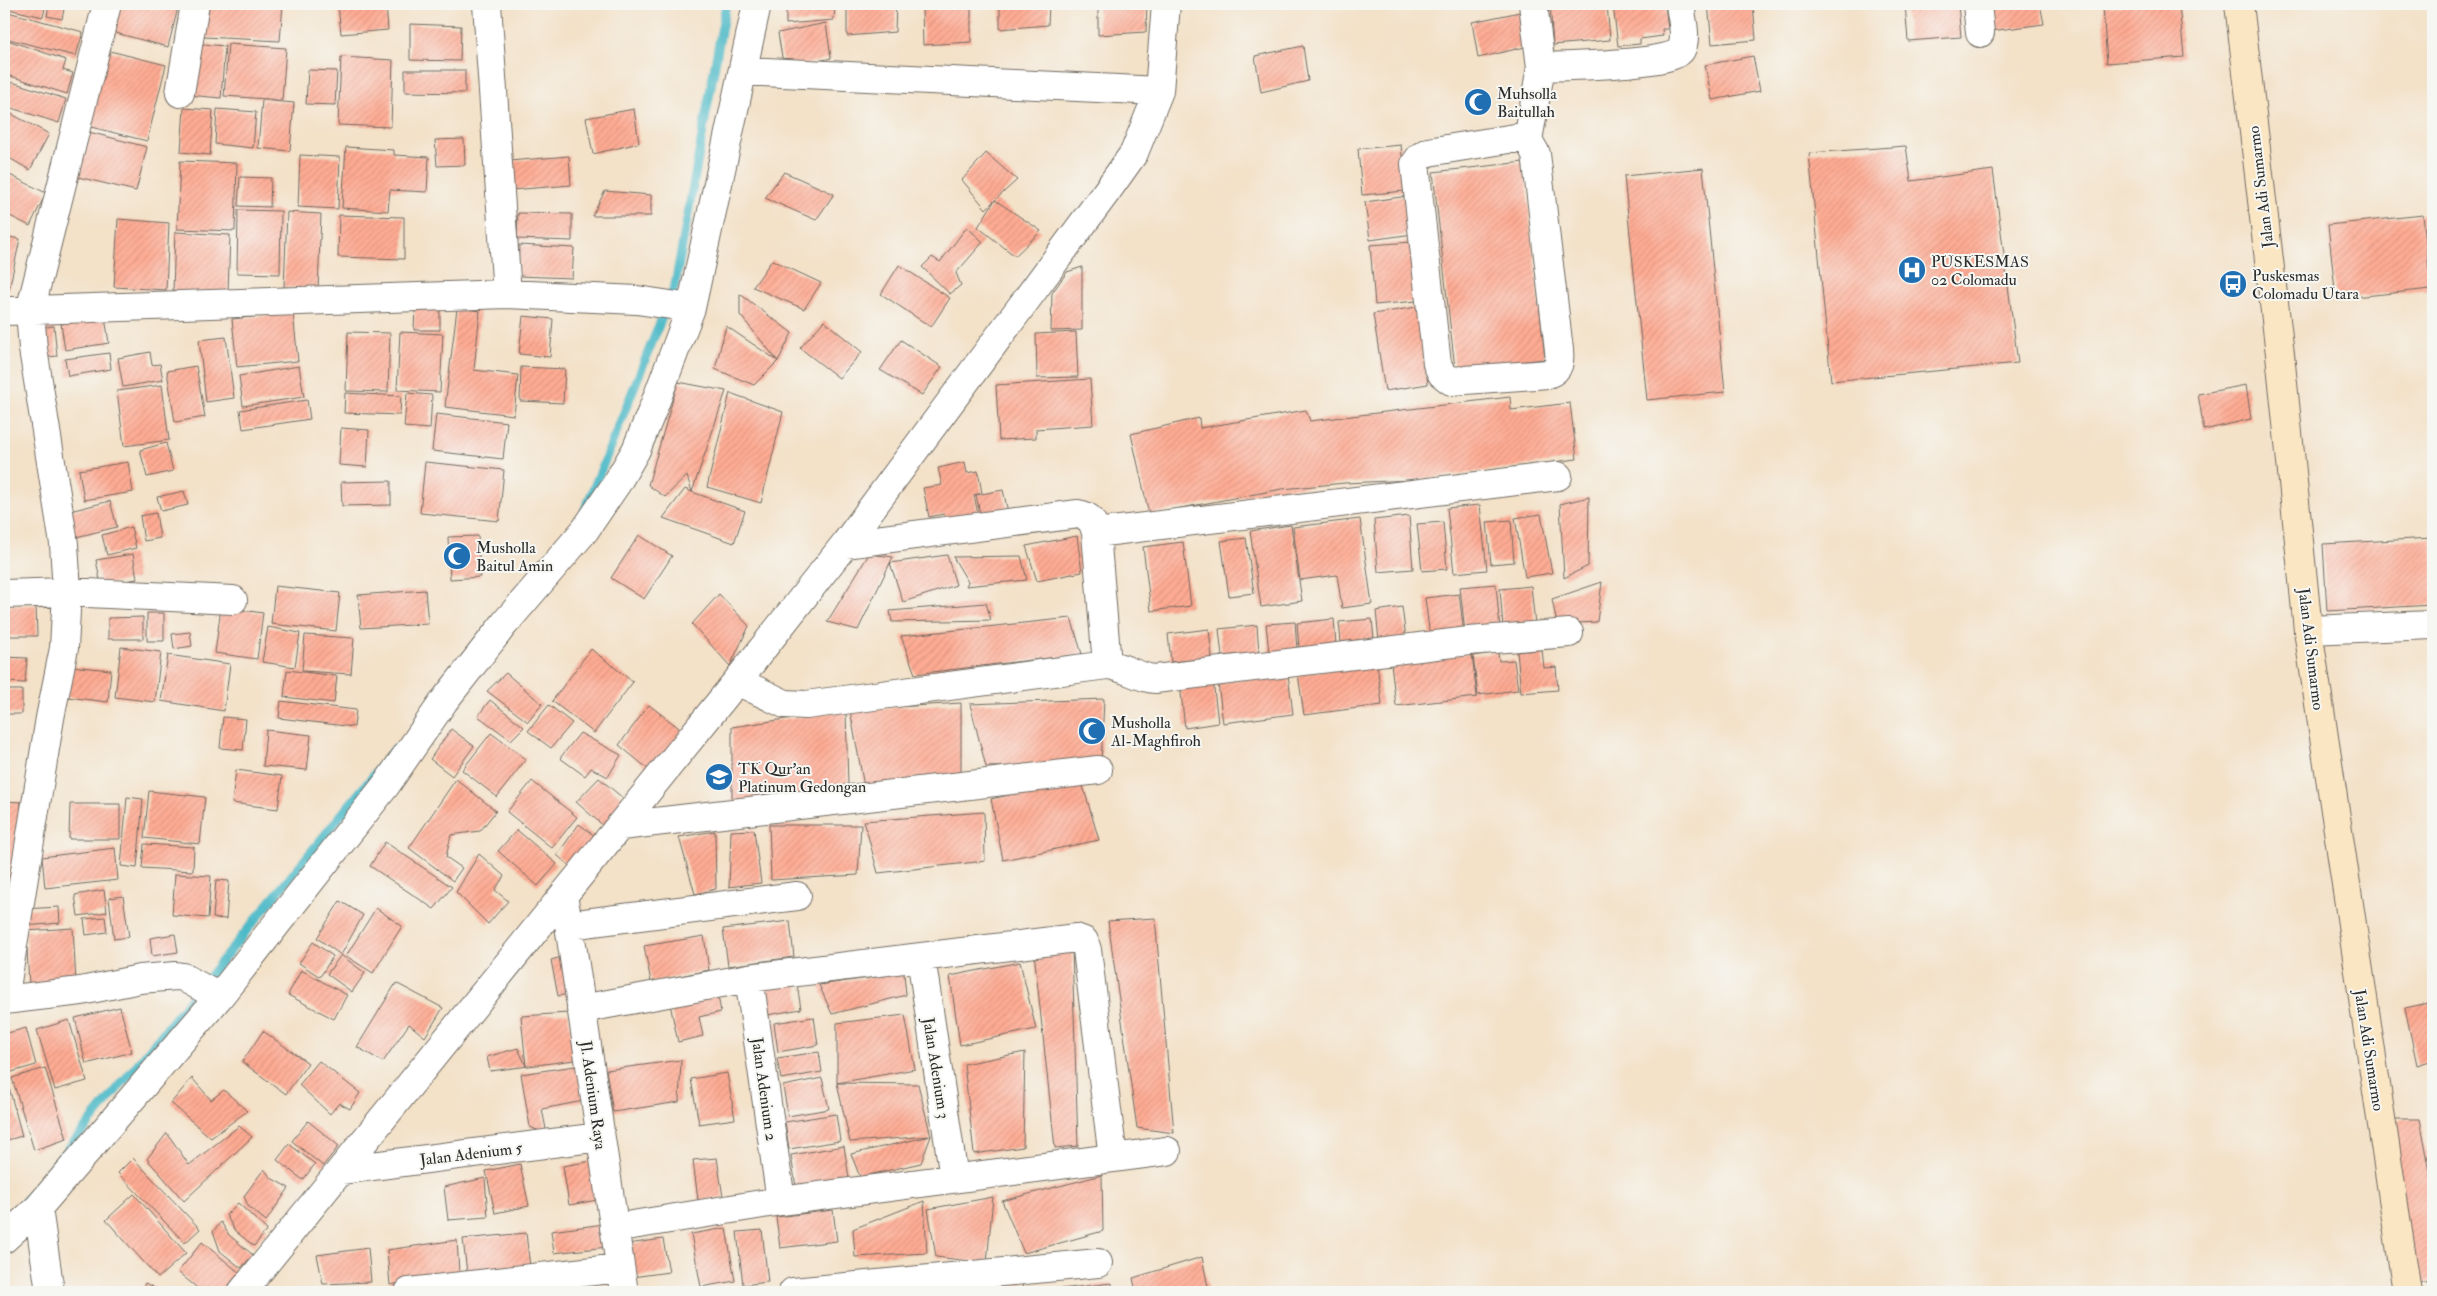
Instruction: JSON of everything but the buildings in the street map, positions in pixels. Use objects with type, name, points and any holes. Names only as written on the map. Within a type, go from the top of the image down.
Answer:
[{"type":"main road","name":"Jalan Adi Sumarmo","points":[[2239,4],[2280,354],[2308,630],[2407,1292]]},
{"type":"street","points":[[107,4],[30,311],[33,349],[64,544],[67,592],[64,648],[50,718],[4,1000],[81,991],[140,979],[167,976],[203,988]]},
{"type":"street","points":[[180,93],[195,4]]},
{"type":"street","points":[[487,4],[507,294]]},
{"type":"street","points":[[4,1239],[38,1208],[203,988],[386,785],[444,701],[505,622],[585,530],[603,505],[636,450],[684,307],[744,71],[757,4]]},
{"type":"street","points":[[242,1292],[621,826],[845,544],[1134,153],[1159,91],[1166,4]]},
{"type":"street","points":[[1528,140],[1515,138],[1428,152],[1420,157],[1415,164],[1437,364],[1442,374],[1451,381],[1548,374],[1555,371],[1559,366],[1559,350],[1537,162],[1534,148],[1528,140],[1541,67],[1533,4]]},
{"type":"street","points":[[1541,67],[1655,61],[1676,55],[1680,52],[1684,43],[1680,4]]},
{"type":"street","points":[[1977,4],[1980,34]]},
{"type":"street","points":[[744,71],[1159,91]]},
{"type":"street","points":[[4,311],[507,294],[637,300],[684,307]]},
{"type":"street","points":[[845,544],[1078,514],[1086,515],[1093,522],[1112,531],[1558,476]]},
{"type":"street","points":[[1112,531],[1126,671]]},
{"type":"street","points":[[4,594],[67,592],[233,600]]},
{"type":"street","points":[[2308,630],[2433,625]]},
{"type":"street","points":[[737,681],[785,704],[806,705],[1126,671],[1569,632]]},
{"type":"street","points":[[621,826],[1098,770]]},
{"type":"street","points":[[569,925],[797,896]]},
{"type":"street","name":"Jl. Adenium Raya","points":[[563,897],[569,925],[622,1280]]},
{"type":"street","points":[[581,1009],[749,978],[1070,938],[1084,941],[1087,950],[1113,1158]]},
{"type":"street","name":"Jalan Adenium 3","points":[[921,958],[954,1178]]},
{"type":"street","name":"Jalan Adenium 2","points":[[749,978],[781,1201]]},
{"type":"street","name":"Jalan Adenium 5","points":[[341,1170],[600,1137]]},
{"type":"street","points":[[614,1228],[781,1201],[1167,1151]]},
{"type":"street","points":[[38,1208],[50,1292]]},
{"type":"street","points":[[793,1292],[1098,1263]]},
{"type":"street","points":[[409,1292],[622,1280]]},
{"type":"waterway","points":[[585,510],[675,285],[726,4]]},
{"type":"waterway","points":[[19,1209],[395,749]]},
{"type":"place","name":"Muhsolla Baitullah","points":[[1478,102]]},
{"type":"place","name":"PUSKESMAS 02 Colomadu","points":[[1912,270]]},
{"type":"place","name":"Puskesmas Colomadu Utara","points":[[2233,284]]},
{"type":"place","name":"Musholla Baitul Amin","points":[[457,556]]},
{"type":"place","name":"Musholla Al-Maghfiroh","points":[[1092,731]]},
{"type":"place","name":"TK Qur'an Platinum Gedongan","points":[[719,777]]}]
